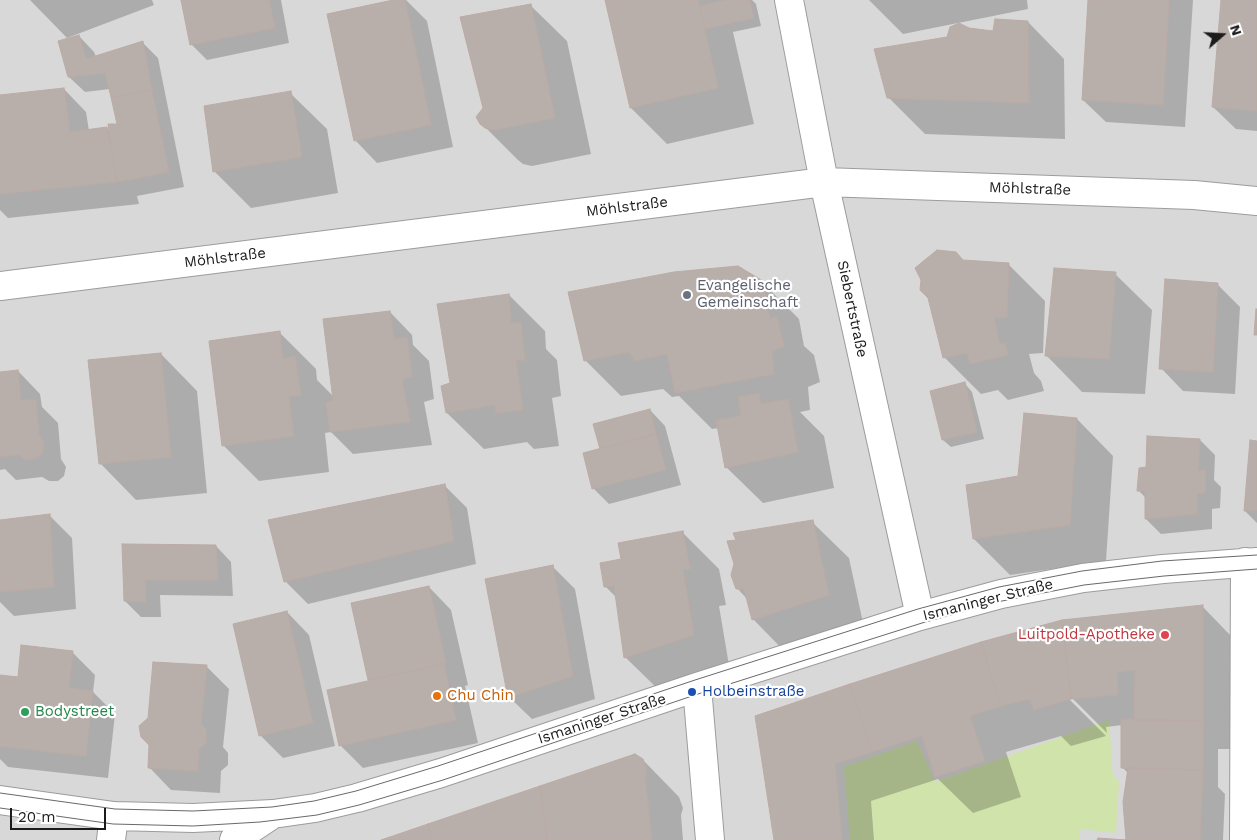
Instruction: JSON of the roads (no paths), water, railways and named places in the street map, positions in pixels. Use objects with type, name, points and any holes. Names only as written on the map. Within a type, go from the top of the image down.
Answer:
[{"type":"street","name":"Siebertstraße","points":[[789,0],[824,182],[920,616]]},
{"type":"street","name":"Möhlstraße","points":[[0,286],[824,182],[1194,195],[1257,201]]},
{"type":"street","name":"Ismaninger Straße","points":[[0,800],[113,828],[193,818],[272,814],[315,808],[441,773],[697,687],[920,616],[1000,594],[1083,578],[1163,568],[1251,562]]},
{"type":"street","points":[[1244,840],[1251,562]]},
{"type":"street","points":[[697,687],[710,840]]},
{"type":"street","points":[[234,840],[272,814]]},
{"type":"tram line","points":[[0,793],[115,809],[193,811],[272,807],[314,801],[356,791],[438,766],[695,680],[918,609],[999,587],[1082,571],[1162,561],[1257,555]]},
{"type":"tram line","points":[[0,808],[113,824],[193,826],[260,822],[317,815],[359,805],[443,780],[698,694],[922,623],[1002,601],[1084,585],[1164,576],[1257,569]]},
{"type":"place","name":"Evangelische Gemeinschaft","points":[[687,295]]},
{"type":"place","name":"Luitpold-Apotheke","points":[[1165,635]]},
{"type":"place","name":"Holbeinstraße","points":[[692,692]]},
{"type":"place","name":"Chu Chin","points":[[437,696]]},
{"type":"place","name":"Bodystreet","points":[[25,712]]}]
